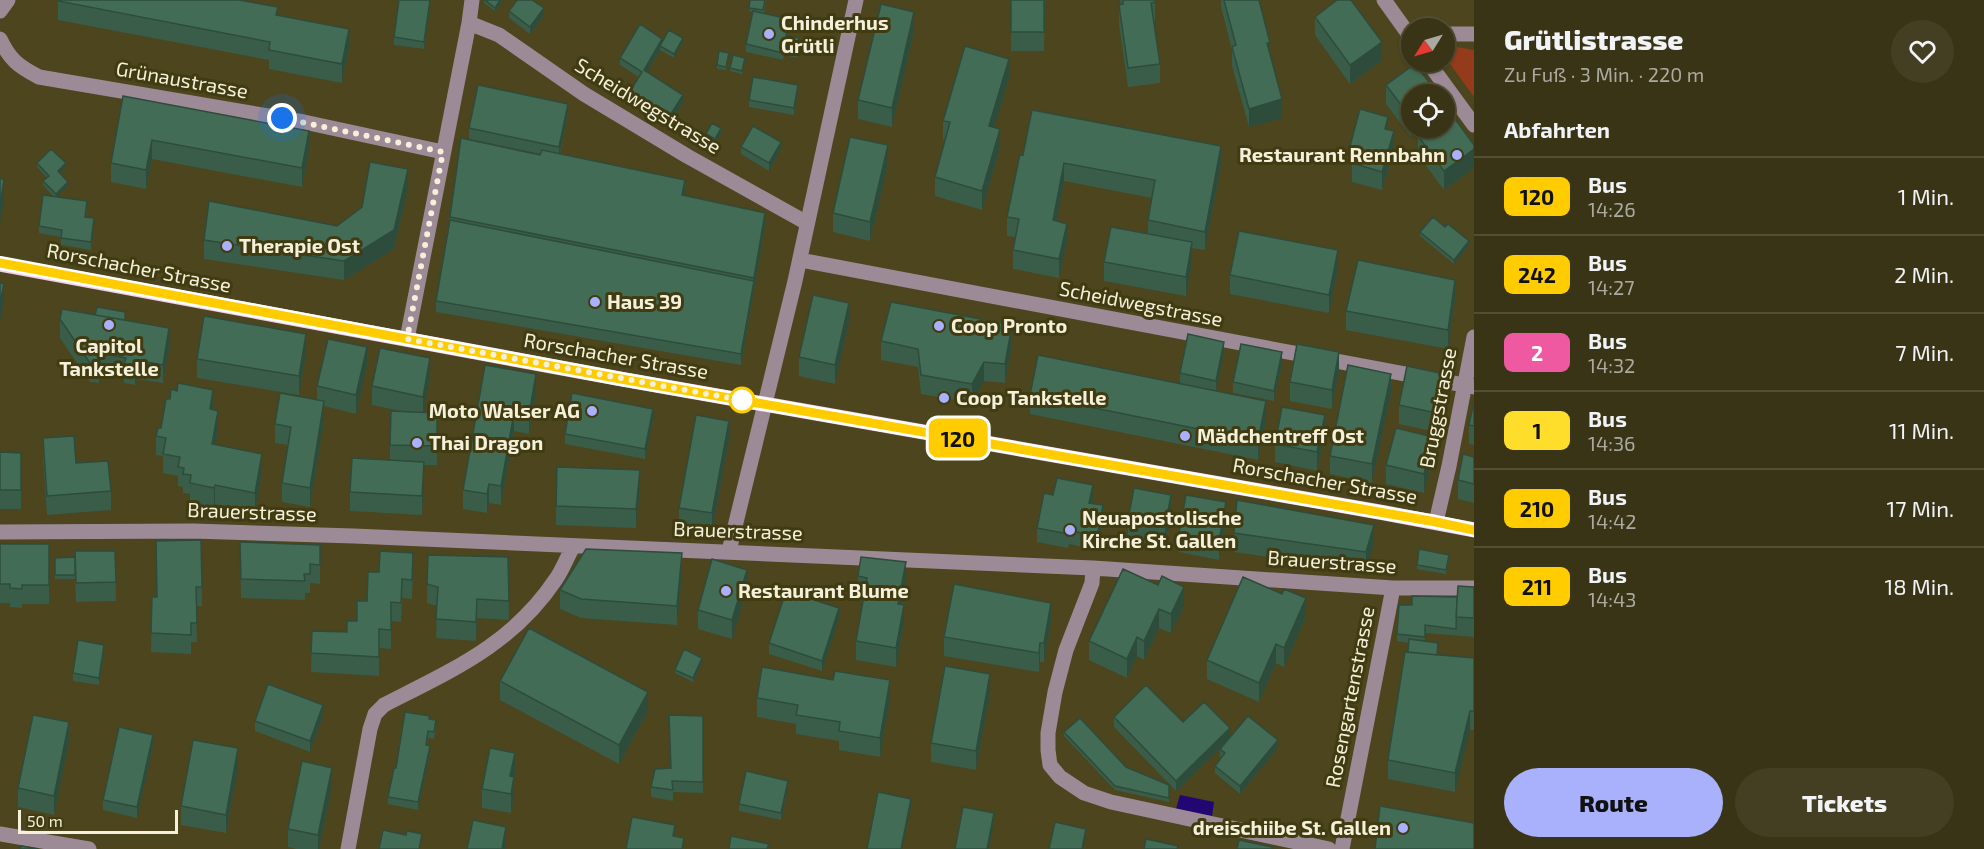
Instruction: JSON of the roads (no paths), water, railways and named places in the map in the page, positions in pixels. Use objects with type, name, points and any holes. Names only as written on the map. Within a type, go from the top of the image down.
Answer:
[{"type":"main road","name":"Rorschacher Strasse","points":[[0,264],[1474,530]]},
{"type":"street","points":[[0,11],[8,0]]},
{"type":"street","points":[[407,339],[472,0]]},
{"type":"street","points":[[729,551],[800,260],[856,0]]},
{"type":"street","points":[[1384,0],[1401,24]]},
{"type":"street","name":"Scheidwegstrasse","points":[[469,23],[499,35],[595,100],[687,156],[807,223]]},
{"type":"street","points":[[1455,34],[1474,34]]},
{"type":"street","name":"Grünaustrasse","points":[[0,39],[18,66],[39,77],[304,122],[443,152]]},
{"type":"street","points":[[1435,72],[1474,125]]},
{"type":"street","name":"Scheidwegstrasse","points":[[800,260],[1470,386]]},
{"type":"street","name":"Bruggstrasse","points":[[1436,522],[1470,386],[1474,337]]},
{"type":"street","name":"Brauerstrasse","points":[[0,532],[210,532],[729,551],[1093,568],[1393,588],[1474,588]]},
{"type":"street","points":[[348,849],[370,729],[375,714],[384,705],[479,655],[523,621],[557,577],[573,547]]},
{"type":"street","points":[[1093,568],[1092,583],[1066,650],[1047,733],[1050,765],[1060,777],[1084,793],[1112,802],[1329,849]]},
{"type":"street","name":"Rosengartenstrasse","points":[[1342,849],[1393,588]]},
{"type":"street","points":[[0,834],[89,849]]},
{"type":"place","name":"Chinderhus Grütli","points":[[769,34]]},
{"type":"place","name":"Restaurant Rennbahn","points":[[1457,155]]},
{"type":"place","name":"Therapie Ost","points":[[227,246]]},
{"type":"place","name":"Haus 39","points":[[595,302]]},
{"type":"place","name":"Capitol Tankstelle","points":[[109,325]]},
{"type":"place","name":"Coop Pronto","points":[[939,326]]},
{"type":"place","name":"Coop Tankstelle","points":[[944,398]]},
{"type":"place","name":"Moto Walser AG","points":[[592,411]]},
{"type":"place","name":"Mädchentreff Ost","points":[[1185,436]]},
{"type":"place","name":"Thai Dragon","points":[[417,443]]},
{"type":"place","name":"Neuapostolische Kirche St. Gallen","points":[[1070,530]]},
{"type":"place","name":"Restaurant Blume","points":[[726,591]]},
{"type":"place","name":"dreischiibe St. Gallen","points":[[1403,828]]}]
